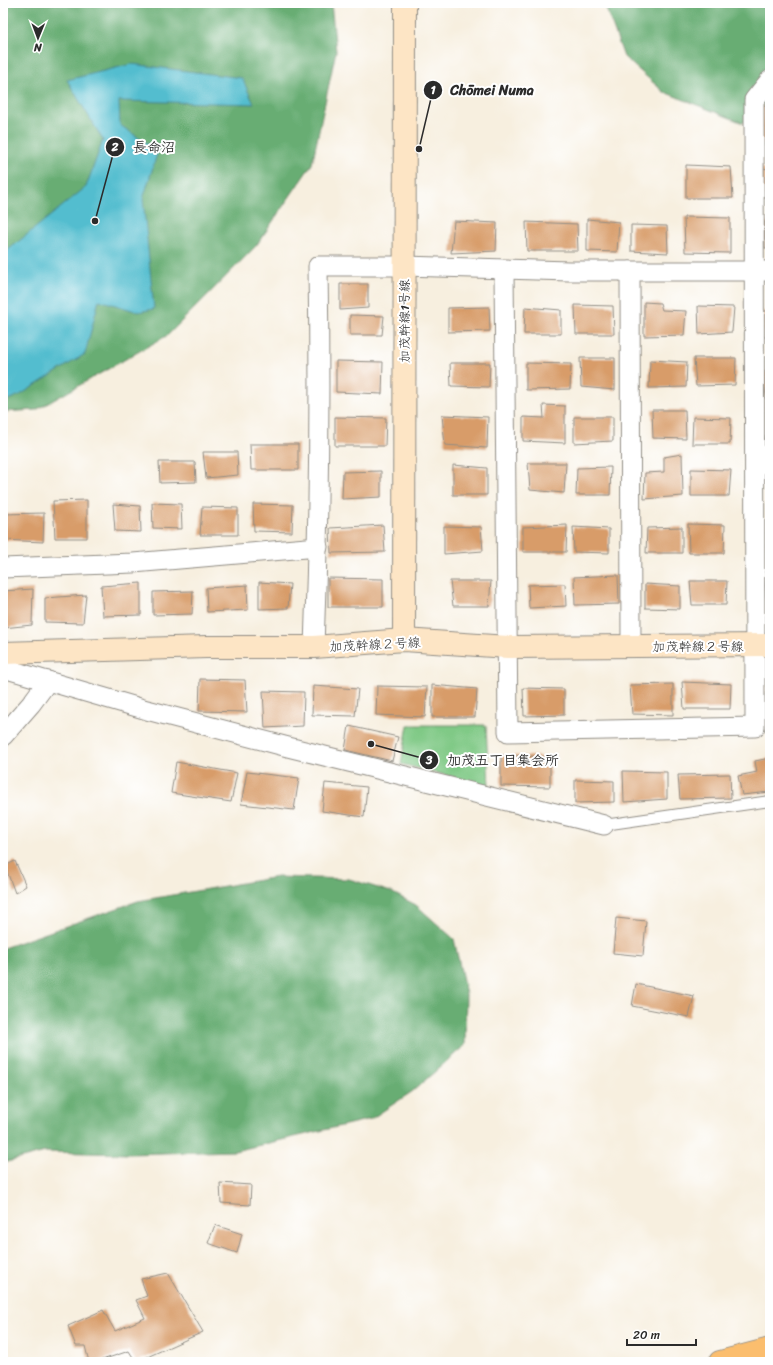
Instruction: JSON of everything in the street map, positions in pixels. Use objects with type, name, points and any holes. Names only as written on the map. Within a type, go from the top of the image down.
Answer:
[{"type":"highway","points":[[720,1362],[770,1348]]},
{"type":"street","name":"加茂幹線1号線","points":[[404,640],[405,3]]},
{"type":"street","points":[[504,270],[508,732],[755,727],[762,645],[763,550],[762,271],[754,100],[770,80]]},
{"type":"street","points":[[314,647],[318,547],[320,374],[318,266],[404,266],[504,270],[762,271]]},
{"type":"street","points":[[630,271],[631,646]]},
{"type":"street","points":[[3,568],[133,563],[318,547]]},
{"type":"street","name":"加茂幹線２号線","points":[[3,653],[207,647],[314,647],[404,640],[508,648],[762,645]]},
{"type":"street","points":[[3,668],[147,710],[281,745],[604,824]]},
{"type":"street","points":[[3,736],[31,704],[48,681]]},
{"type":"lane","points":[[604,824],[770,802]]},
{"type":"green space","points":[[3,3],[331,3],[336,51],[312,164],[256,246],[168,335],[36,410],[3,412]]},
{"type":"green space","points":[[604,3],[770,3],[770,108],[743,123],[664,92],[624,57]]},
{"type":"green space","points":[[408,725],[486,725],[489,786],[401,764]]},
{"type":"green space","points":[[277,877],[349,879],[391,892],[416,905],[454,939],[466,994],[465,1045],[413,1091],[371,1119],[235,1151],[129,1154],[45,1152],[3,1163],[3,948],[138,901]]},
{"type":"water","points":[[132,64],[242,78],[254,104],[119,101],[120,125],[158,151],[143,199],[154,309],[138,312],[99,300],[85,354],[20,395],[3,402],[3,254],[86,187],[103,140],[67,80]]},
{"type":"building","points":[[770,105],[770,144],[761,144],[760,106]]},
{"type":"building","points":[[686,165],[731,167],[733,198],[686,198]]},
{"type":"building","points":[[760,168],[770,169],[770,197],[760,197]]},
{"type":"building","points":[[684,217],[730,218],[730,253],[685,252]]},
{"type":"building","points":[[587,219],[619,222],[617,252],[587,251]]},
{"type":"building","points":[[454,221],[497,223],[496,251],[451,253]]},
{"type":"building","points":[[526,222],[577,224],[578,251],[527,251]]},
{"type":"building","points":[[765,222],[770,222],[770,248],[765,248]]},
{"type":"building","points":[[631,225],[667,226],[668,253],[631,251]]},
{"type":"building","points":[[340,284],[368,284],[368,308],[340,310]]},
{"type":"building","points":[[644,302],[660,303],[662,310],[686,311],[684,335],[644,336]]},
{"type":"building","points":[[575,305],[613,306],[614,334],[576,334]]},
{"type":"building","points":[[698,306],[734,307],[732,332],[699,334]]},
{"type":"building","points":[[489,307],[490,331],[448,332],[448,308]]},
{"type":"building","points":[[525,307],[561,310],[561,334],[524,334]]},
{"type":"building","points":[[763,311],[770,311],[770,337],[764,337]]},
{"type":"building","points":[[350,315],[384,316],[382,335],[350,335]]},
{"type":"building","points":[[580,358],[615,358],[615,390],[581,387]]},
{"type":"building","points":[[694,358],[736,358],[735,385],[696,386]]},
{"type":"building","points":[[650,360],[687,362],[686,387],[649,388]]},
{"type":"building","points":[[336,361],[383,362],[382,394],[336,392]]},
{"type":"building","points":[[450,363],[490,363],[489,387],[451,386]]},
{"type":"building","points":[[526,363],[571,364],[570,389],[526,390]]},
{"type":"building","points":[[770,371],[770,399],[766,399],[764,372]]},
{"type":"building","points":[[543,405],[565,406],[565,443],[523,441],[523,417],[544,418]]},
{"type":"building","points":[[652,410],[685,410],[686,439],[653,438]]},
{"type":"building","points":[[442,415],[488,417],[487,448],[445,445]]},
{"type":"building","points":[[335,417],[386,418],[385,446],[335,446]]},
{"type":"building","points":[[574,417],[613,417],[613,441],[574,443]]},
{"type":"building","points":[[693,417],[731,418],[730,444],[692,444]]},
{"type":"building","points":[[766,435],[770,435],[770,464],[764,464]]},
{"type":"building","points":[[250,444],[298,444],[298,470],[251,470]]},
{"type":"building","points":[[203,452],[237,452],[238,475],[206,478]]},
{"type":"building","points":[[682,454],[683,496],[644,499],[645,473],[664,472],[664,457]]},
{"type":"building","points":[[159,462],[195,462],[196,482],[160,483]]},
{"type":"building","points":[[528,463],[566,463],[564,493],[530,490]]},
{"type":"building","points":[[453,465],[487,468],[487,495],[453,495]]},
{"type":"building","points":[[611,467],[610,495],[576,495],[577,468]]},
{"type":"building","points":[[691,469],[731,470],[729,496],[691,496]]},
{"type":"building","points":[[381,471],[381,497],[342,499],[343,472]]},
{"type":"building","points":[[87,500],[87,538],[55,538],[53,501]]},
{"type":"building","points":[[152,503],[181,504],[182,529],[153,528]]},
{"type":"building","points":[[113,504],[140,506],[141,532],[115,531]]},
{"type":"building","points":[[253,504],[293,505],[292,532],[254,531]]},
{"type":"building","points":[[202,507],[238,508],[238,535],[200,535]]},
{"type":"building","points":[[44,513],[43,542],[3,540],[3,514]]},
{"type":"building","points":[[688,524],[725,525],[724,553],[689,553]]},
{"type":"building","points":[[383,525],[385,552],[331,553],[330,528]]},
{"type":"building","points":[[567,525],[566,552],[523,552],[523,527]]},
{"type":"building","points":[[444,526],[481,527],[483,551],[444,554]]},
{"type":"building","points":[[573,527],[609,529],[609,553],[574,552]]},
{"type":"building","points":[[682,527],[682,553],[646,553],[647,528]]},
{"type":"building","points":[[618,575],[619,604],[575,605],[574,577]]},
{"type":"building","points":[[328,578],[383,579],[383,607],[328,607]]},
{"type":"building","points":[[765,578],[770,578],[770,609],[767,609]]},
{"type":"building","points":[[450,581],[491,581],[489,606],[453,606]]},
{"type":"building","points":[[690,581],[727,581],[726,605],[692,605]]},
{"type":"building","points":[[259,582],[290,584],[288,608],[259,609]]},
{"type":"building","points":[[141,583],[141,615],[103,616],[101,586]]},
{"type":"building","points":[[565,584],[566,606],[529,608],[528,585]]},
{"type":"building","points":[[645,584],[680,586],[680,609],[645,608]]},
{"type":"building","points":[[247,585],[248,610],[207,612],[206,588]]},
{"type":"building","points":[[33,589],[32,625],[3,628],[3,591]]},
{"type":"building","points":[[193,591],[192,614],[153,615],[153,592]]},
{"type":"building","points":[[86,595],[83,623],[45,622],[45,598]]},
{"type":"building","points":[[200,679],[245,680],[247,712],[199,711]]},
{"type":"building","points":[[682,682],[731,684],[730,709],[684,709]]},
{"type":"building","points":[[673,684],[673,715],[632,714],[630,685]]},
{"type":"building","points":[[432,685],[477,689],[475,717],[432,717]]},
{"type":"building","points":[[313,686],[358,689],[355,716],[312,715]]},
{"type":"building","points":[[377,686],[427,687],[425,717],[376,715]]},
{"type":"building","points":[[523,688],[564,689],[564,715],[524,716]]},
{"type":"building","points":[[263,691],[304,692],[303,726],[265,728]]},
{"type":"building","points":[[349,726],[398,737],[392,761],[345,750]]},
{"type":"building","points":[[501,755],[550,757],[550,787],[501,786]]},
{"type":"building","points":[[770,758],[770,792],[742,795],[738,776],[757,772],[755,761]]},
{"type":"building","points":[[176,762],[237,773],[231,802],[171,793]]},
{"type":"building","points":[[623,771],[667,772],[667,799],[624,802]]},
{"type":"building","points":[[247,772],[299,778],[294,810],[241,804]]},
{"type":"building","points":[[730,774],[731,798],[680,799],[678,775]]},
{"type":"building","points":[[575,780],[614,781],[614,802],[575,803]]},
{"type":"building","points":[[325,783],[367,787],[364,817],[322,811]]},
{"type":"building","points":[[15,861],[26,886],[15,893],[5,866]]},
{"type":"building","points":[[616,918],[646,921],[643,956],[613,953]]},
{"type":"building","points":[[636,984],[694,996],[689,1017],[632,1006]]},
{"type":"building","points":[[220,1183],[251,1185],[250,1205],[221,1203]]},
{"type":"building","points":[[215,1225],[242,1234],[237,1253],[208,1243]]},
{"type":"building","points":[[168,1273],[203,1332],[136,1362],[129,1351],[96,1362],[89,1362],[85,1346],[76,1346],[68,1326],[103,1310],[115,1331],[145,1318],[136,1300],[147,1296],[141,1279]]},
{"type":"place","name":"Chōmei Numa","points":[[419,149]]},
{"type":"place","name":"長命沼","points":[[95,221]]},
{"type":"place","name":"加茂五丁目集会所","points":[[371,744]]}]
